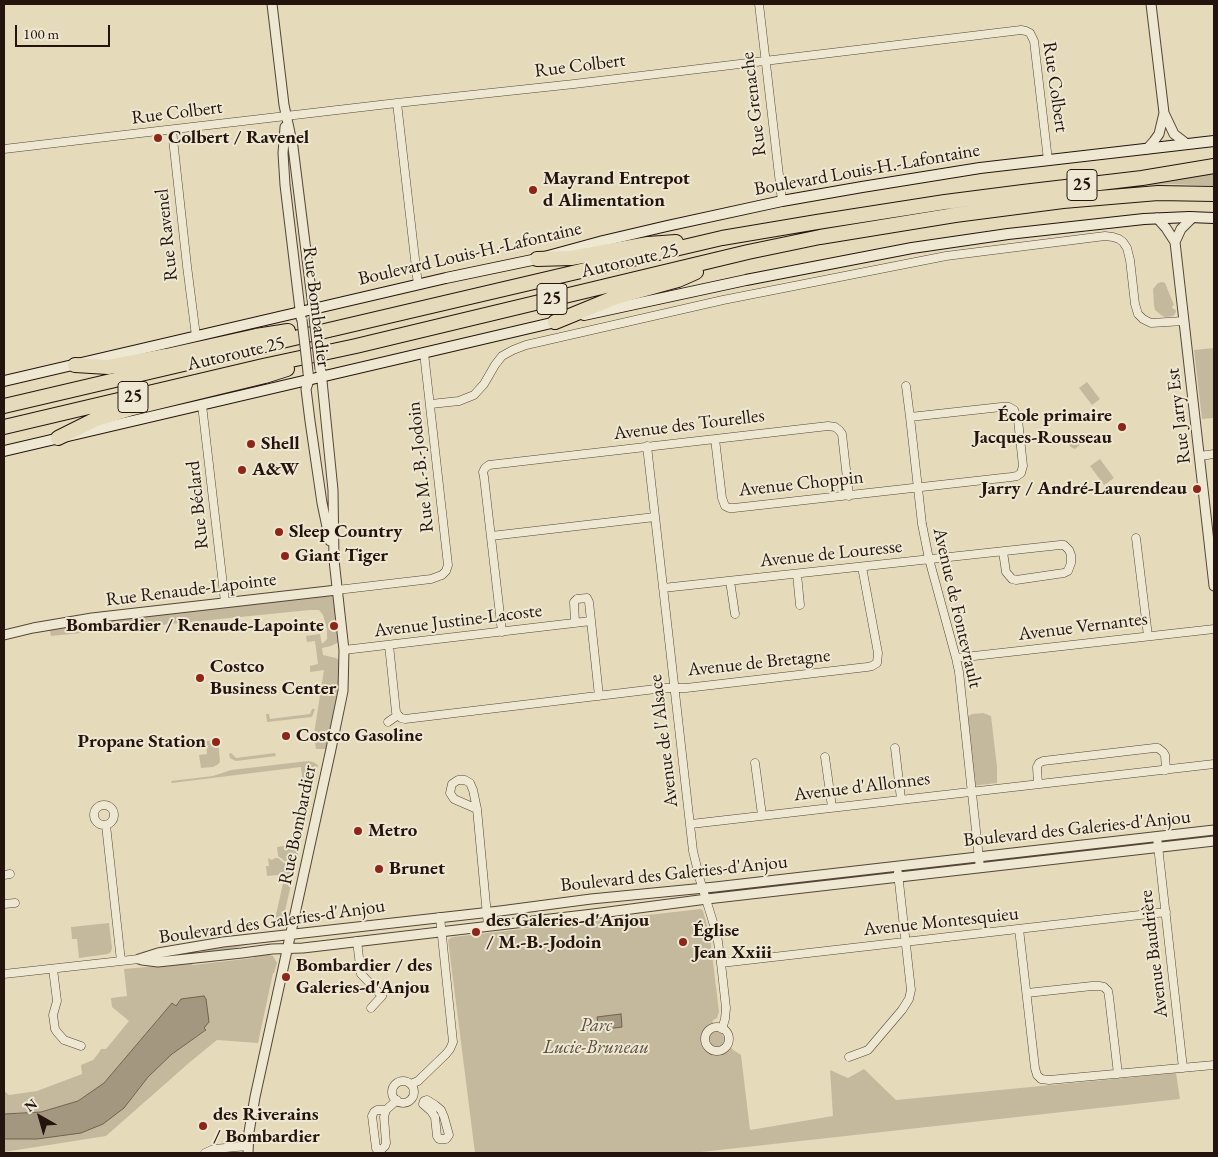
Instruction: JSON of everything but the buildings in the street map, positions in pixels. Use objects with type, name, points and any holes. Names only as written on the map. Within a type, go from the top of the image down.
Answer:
[{"type":"highway","points":[[1142,178],[1214,158]]},
{"type":"highway","name":"Autoroute 25","points":[[4,406],[722,238],[968,199],[1142,178],[1214,166]]},
{"type":"highway","name":"Autoroute 25","points":[[4,427],[356,346],[748,252],[820,237],[1029,205],[1149,193],[1214,194]]},
{"type":"highway","points":[[537,259],[571,258],[648,244],[722,238]]},
{"type":"highway","points":[[555,322],[616,297],[678,280],[748,252]]},
{"type":"highway","points":[[75,365],[108,367],[256,336],[388,316]]},
{"type":"highway","points":[[58,438],[96,419],[121,411],[265,376],[356,346]]},
{"type":"main road","name":"Boulevard Louis-H.-Lafontaine","points":[[4,381],[196,336],[314,313],[467,273],[537,259],[709,216],[782,201],[980,168],[1214,141]]},
{"type":"main road","points":[[4,451],[202,405],[321,373],[424,353],[619,307],[746,280],[912,248],[1008,234],[1157,218],[1214,218]]},
{"type":"street","name":"Rue Bombardier","points":[[248,1150],[255,1097],[344,680],[344,650],[334,560],[333,490],[321,373],[292,147],[285,116],[272,4]]},
{"type":"street","name":"Rue Grenache","points":[[759,4],[782,201]]},
{"type":"street","points":[[1152,4],[1164,113],[1174,134],[1187,144]]},
{"type":"street","name":"Rue Colbert","points":[[4,149],[574,84],[1021,30],[1030,33],[1034,41],[1048,160]]},
{"type":"street","points":[[397,103],[418,285]]},
{"type":"street","points":[[1146,149],[1159,134],[1164,113]]},
{"type":"street","name":"Rue Bombardier","points":[[285,116],[283,153],[285,185],[308,376],[306,389],[322,503],[334,560]]},
{"type":"street","name":"Rue Ravenel","points":[[172,130],[196,336]]},
{"type":"street","points":[[1175,242],[1181,229],[1193,217]]},
{"type":"street","name":"Rue Jarry Est","points":[[1157,218],[1175,242],[1200,456],[1211,528],[1214,586]]},
{"type":"street","points":[[431,404],[460,401],[471,396],[481,388],[494,365],[502,356],[526,345],[723,300],[946,256],[1105,236],[1116,238],[1126,244],[1129,251],[1136,310],[1140,316],[1151,323],[1184,321]]},
{"type":"street","name":"Rue M.-B.-Jodoin","points":[[424,353],[448,565],[442,575]]},
{"type":"street","name":"Avenue de Fontevrault","points":[[906,386],[920,512],[929,559],[959,672],[980,868]]},
{"type":"street","name":"Rue Béclard","points":[[202,405],[225,602]]},
{"type":"street","name":"Avenue Choppin","points":[[716,439],[722,498],[725,506],[729,508],[1017,476],[1023,470],[1016,415],[1014,410],[1009,407],[910,417]]},
{"type":"street","name":"Avenue des Tourelles","points":[[491,536],[484,477],[485,468],[488,466],[647,446],[828,426],[835,427],[842,434],[849,496]]},
{"type":"street","name":"Avenue de l'Alsace","points":[[647,446],[693,851],[717,935],[721,962],[726,1008],[722,1028]]},
{"type":"street","points":[[1200,456],[1214,454]]},
{"type":"street","points":[[502,632],[491,536],[655,517]]},
{"type":"street","points":[[1136,538],[1148,636]]},
{"type":"street","name":"Avenue de Louresse","points":[[663,588],[1062,545],[1069,550],[1071,563],[1068,571],[1064,573],[1016,580],[1012,579],[1006,572],[1003,552]]},
{"type":"street","name":"Avenue de Bretagne","points":[[398,715],[405,719],[872,666],[877,663],[878,653],[862,567]]},
{"type":"street","points":[[797,574],[800,605]]},
{"type":"street","name":"Rue Renaude-Lapointe","points":[[4,635],[66,622],[431,579],[442,575]]},
{"type":"street","points":[[730,581],[735,614]]},
{"type":"street","points":[[575,623],[574,600],[588,599],[599,696]]},
{"type":"street","name":"Avenue Justine-Lacoste","points":[[344,650],[591,621]]},
{"type":"street","name":"Avenue Vernantes","points":[[956,658],[1214,629]]},
{"type":"street","points":[[388,722],[398,715],[389,645]]},
{"type":"street","points":[[895,748],[902,799]]},
{"type":"street","points":[[1038,784],[1037,767],[1042,761],[1154,748],[1158,748],[1165,755],[1166,770]]},
{"type":"street","points":[[826,757],[832,807]]},
{"type":"street","points":[[755,763],[762,816]]},
{"type":"street","name":"Avenue d'Allonnes","points":[[691,824],[1214,764]]},
{"type":"street","points":[[477,809],[488,926]]},
{"type":"street","points":[[106,825],[121,961]]},
{"type":"street","name":"Boulevard des Galeries-d'Anjou","points":[[4,974],[139,959],[158,952],[224,942],[1214,830]]},
{"type":"street","name":"Avenue Baudrière","points":[[1156,837],[1183,1068]]},
{"type":"street","name":"Boulevard des Galeries-d'Anjou","points":[[139,959],[158,962],[272,949],[303,948],[707,899],[1214,841]]},
{"type":"street","points":[[849,1057],[868,1050],[909,999],[911,990],[897,866]]},
{"type":"street","points":[[591,899],[593,914]]},
{"type":"street","points":[[4,904],[16,903]]},
{"type":"street","name":"Avenue Montesquieu","points":[[721,962],[1166,912]]},
{"type":"street","points":[[411,1084],[418,1081],[446,1054],[453,1042],[440,917]]},
{"type":"street","points":[[1019,929],[1035,1068],[1039,1077],[1049,1080],[1214,1065]]},
{"type":"street","name":"Boulevard des Galeries-d'Anjou","points":[[357,941],[361,974],[382,996],[371,1008]]},
{"type":"street","points":[[53,969],[57,1001],[53,1015],[55,1029],[64,1040],[81,1046]]},
{"type":"street","points":[[1027,993],[1092,986],[1104,987],[1108,991],[1109,997],[1118,1074]]},
{"type":"street","points":[[402,1081],[408,1082],[411,1084],[414,1092],[413,1096],[406,1102],[397,1100],[393,1094],[394,1087],[402,1081]]},
{"type":"street","points":[[413,1096],[424,1101],[427,1100],[441,1110],[447,1123],[449,1135],[446,1139],[439,1139],[437,1136],[435,1116],[423,1104],[424,1101]]},
{"type":"street","points":[[386,1110],[377,1110],[372,1116],[377,1150],[382,1149],[386,1143],[384,1122],[386,1110],[397,1100]]},
{"type":"street","points":[[205,1153],[214,1149],[248,1150]]},
{"type":"green space","points":[[1214,174],[1214,186],[1171,184],[1138,186],[1138,184]]},
{"type":"green space","points":[[1158,283],[1165,283],[1174,305],[1172,306],[1173,309],[1176,311],[1173,316],[1165,317],[1155,310],[1153,289]]},
{"type":"green space","points":[[1214,348],[1214,418],[1202,419],[1194,350]]},
{"type":"green space","points":[[1087,382],[1100,399],[1092,405],[1079,388]]},
{"type":"green space","points":[[1075,434],[1082,443],[1075,449],[1071,447],[1067,440]]},
{"type":"green space","points":[[1100,459],[1114,478],[1104,485],[1090,466]]},
{"type":"green space","points":[[337,590],[343,640],[322,648],[323,655],[336,658],[344,663],[331,749],[316,749],[314,734],[324,670],[310,672],[310,666],[318,664],[315,641],[307,642],[306,636],[320,634],[322,644],[327,639],[327,629],[323,615],[319,610],[51,636],[49,626]]},
{"type":"green space","points":[[312,709],[315,709],[312,717],[267,722],[266,714],[269,714],[270,719],[310,714]]},
{"type":"green space","points":[[983,713],[991,716],[997,783],[972,786],[963,719],[972,714]]},
{"type":"green space","points":[[218,740],[220,762],[213,767],[201,768],[199,755],[207,754],[206,741]]},
{"type":"green space","points":[[231,753],[236,758],[275,753],[276,756],[236,761],[230,758],[229,754]]},
{"type":"green space","points":[[308,761],[318,765],[312,788],[303,785],[301,767],[172,783],[171,781],[213,776],[231,770]]},
{"type":"green space","points":[[304,794],[311,795],[306,820],[303,818]]},
{"type":"green space","points":[[300,844],[295,869],[278,856],[277,847]]},
{"type":"green space","points":[[268,858],[272,860],[278,858],[294,871],[283,920],[275,919],[284,879],[278,875],[267,876],[266,866],[269,866]]},
{"type":"green space","name":"Parc Lucie-Bruneau","points":[[701,909],[710,936],[719,1012],[717,1018],[712,1021],[733,1050],[741,1055],[750,1130],[833,1116],[830,1070],[848,1078],[864,1069],[896,1100],[1176,1073],[1180,1099],[692,1153],[475,1153],[448,940],[452,937]]},
{"type":"green space","points":[[109,923],[111,952],[79,958],[77,939],[72,939],[71,927]]},
{"type":"green space","points":[[246,944],[224,951],[202,954],[200,952],[203,949]]},
{"type":"green space","points":[[267,954],[273,956],[277,963],[273,973],[258,1043],[217,1040],[106,1136],[4,1152],[4,1139],[37,1139],[124,1108],[148,1077],[172,1054],[206,1031],[172,1003],[104,1083],[78,1101],[41,1112],[4,1114],[4,1091],[9,1095],[37,1091],[82,1074],[81,1065],[93,1060],[101,1049],[106,1049],[129,1021],[112,1007],[111,998],[127,996],[124,969],[190,963],[193,965],[253,958],[257,955]]},
{"type":"shaded area","points":[[204,996],[209,1022],[204,1028],[206,1030],[172,1054],[148,1077],[124,1108],[103,1124],[81,1133],[37,1139],[4,1139],[4,1114],[41,1112],[78,1101],[104,1083],[172,1003],[176,1006],[181,999]]},
{"type":"shaded area","points":[[621,1014],[622,1027],[599,1030],[597,1017]]},
{"type":"place","name":"Colbert / Ravenel","points":[[158,138]]},
{"type":"place","name":"Mayrand Entrepot d Alimentation","points":[[533,190]]},
{"type":"place","name":"École primaire Jacques-Rousseau","points":[[1122,427]]},
{"type":"place","name":"Shell","points":[[251,444]]},
{"type":"place","name":"A&W","points":[[242,470]]},
{"type":"place","name":"Jarry / André-Laurendeau","points":[[1197,489]]},
{"type":"place","name":"Sleep Country","points":[[279,532]]},
{"type":"place","name":"Giant Tiger","points":[[285,556]]},
{"type":"place","name":"Bombardier / Renaude-Lapointe","points":[[334,626]]},
{"type":"place","name":"Costco Business Center","points":[[200,678]]},
{"type":"place","name":"Costco Gasoline","points":[[286,736]]},
{"type":"place","name":"Propane Station","points":[[216,742]]},
{"type":"place","name":"Metro","points":[[358,831]]},
{"type":"place","name":"Brunet","points":[[379,869]]},
{"type":"place","name":"des Galeries-d'Anjou / M.-B.-Jodoin","points":[[476,932]]},
{"type":"place","name":"Église Jean Xxiii","points":[[683,942]]},
{"type":"place","name":"Bombardier / des Galeries-d'Anjou","points":[[286,977]]},
{"type":"place","name":"des Riverains / Bombardier","points":[[203,1126]]}]
